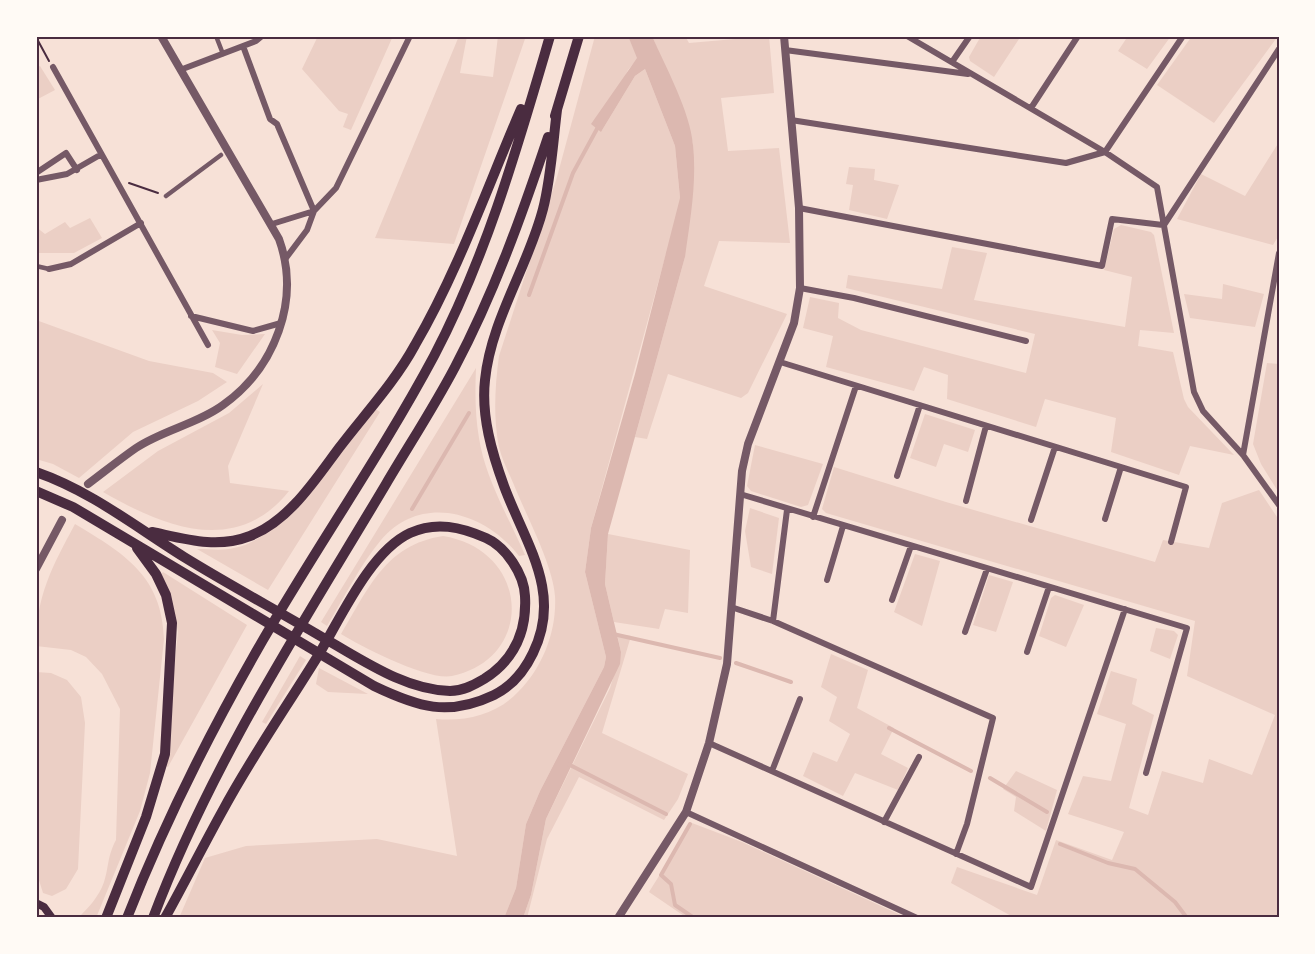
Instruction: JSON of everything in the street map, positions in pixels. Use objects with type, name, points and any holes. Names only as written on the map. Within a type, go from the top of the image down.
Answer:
[{"type":"highway","points":[[127,918],[149,861],[184,786],[256,651],[433,357],[468,287],[489,233],[550,36]]},
{"type":"highway","points":[[153,918],[172,869],[205,797],[278,663],[455,368],[512,243],[557,110],[579,36]]},
{"type":"highway","points":[[146,531],[201,543],[232,541],[251,536],[276,523],[316,479],[414,348],[450,278],[545,54]]},
{"type":"highway","points":[[38,491],[73,507],[342,667],[397,697],[414,704],[447,709],[474,704],[507,688],[527,667],[540,640],[545,615],[542,585],[532,548],[504,486],[493,453],[485,416],[484,381],[490,352],[543,208],[557,110]]},
{"type":"highway","points":[[36,472],[116,513],[227,582],[350,653],[380,670],[419,686],[451,691],[470,687],[495,672],[512,655],[523,631],[525,590],[515,564],[493,541],[459,526],[432,527],[410,533],[389,547],[372,567],[224,808],[165,918]]},
{"type":"highway","points":[[106,918],[146,817],[165,754],[172,623],[161,585],[133,542]]},
{"type":"main road","points":[[37,902],[52,918]]},
{"type":"street","points":[[88,484],[137,447],[222,407],[248,385],[267,359],[276,341],[288,281],[286,258],[272,224],[161,36]]},
{"type":"street","points":[[216,36],[223,54]]},
{"type":"street","points":[[180,70],[243,46],[262,36]]},
{"type":"street","points":[[286,258],[307,230],[314,212],[336,188],[410,36]]},
{"type":"street","points":[[618,918],[686,812],[709,743],[727,664],[740,494],[748,444],[794,323],[800,288],[799,208],[784,36]]},
{"type":"street","points":[[907,36],[1105,152],[1157,187],[1194,392],[1203,411],[1243,455],[1279,505]]},
{"type":"street","points":[[952,62],[970,36]]},
{"type":"street","points":[[1030,108],[1078,36]]},
{"type":"street","points":[[791,120],[1066,163],[1105,152],[1183,36]]},
{"type":"street","points":[[243,46],[270,119],[277,124],[314,212]]},
{"type":"street","points":[[1163,225],[1279,49]]},
{"type":"street","points":[[785,50],[974,75]]},
{"type":"street","points":[[52,67],[208,345]]},
{"type":"street","points":[[36,173],[66,153],[77,170]]},
{"type":"street","points":[[36,180],[77,170],[100,155]]},
{"type":"street","points":[[166,196],[221,155]]},
{"type":"street","points":[[799,208],[1102,266],[1112,219],[1163,225]]},
{"type":"street","points":[[272,224],[314,212]]},
{"type":"street","points":[[36,266],[49,269],[71,264],[141,223]]},
{"type":"street","points":[[1243,455],[1279,253]]},
{"type":"street","points":[[800,288],[854,298],[1026,341]]},
{"type":"street","points":[[191,316],[253,331],[281,323]]},
{"type":"street","points":[[780,362],[1186,487],[1171,542]]},
{"type":"street","points":[[813,517],[856,386]]},
{"type":"street","points":[[897,476],[920,405]]},
{"type":"street","points":[[966,501],[986,426]]},
{"type":"street","points":[[1031,520],[1055,447]]},
{"type":"street","points":[[1105,519],[1121,467]]},
{"type":"street","points":[[740,494],[787,510],[1187,627],[1146,773]]},
{"type":"street","points":[[772,621],[787,510]]},
{"type":"street","points":[[36,569],[62,520]]},
{"type":"street","points":[[827,580],[843,526]]},
{"type":"street","points":[[892,600],[911,546]]},
{"type":"street","points":[[965,632],[987,569]]},
{"type":"street","points":[[1027,652],[1049,587]]},
{"type":"street","points":[[731,607],[772,621],[993,718],[967,824],[956,854]]},
{"type":"street","points":[[709,743],[1031,887],[1125,609]]},
{"type":"street","points":[[772,771],[800,699]]},
{"type":"street","points":[[885,822],[919,757]]},
{"type":"street","points":[[686,812],[917,918]]},
{"type":"path","points":[[36,37],[52,67]]},
{"type":"path","points":[[116,179],[166,196]]},
{"type":"shaded area","points":[[318,36],[393,36],[351,130],[343,127],[348,114],[339,111],[302,69]]},
{"type":"shaded area","points":[[459,36],[467,36],[460,73],[493,77],[498,36],[526,36],[454,244],[375,238]]},
{"type":"shaded area","points":[[595,36],[628,36],[638,58],[628,70],[601,132],[635,76],[645,69],[675,146],[680,198],[691,209],[693,144],[686,118],[652,36],[685,36],[689,43],[769,36],[774,93],[721,98],[728,151],[779,148],[790,243],[719,241],[704,286],[787,314],[748,393],[741,398],[668,374],[647,439],[635,437],[685,257],[666,254],[591,528],[585,572],[606,657],[604,667],[540,791],[526,824],[516,888],[504,918],[179,918],[205,858],[246,846],[377,839],[457,856],[436,719],[470,718],[491,711],[511,699],[535,671],[547,647],[554,622],[555,596],[549,570],[499,447],[495,413],[496,390],[499,356],[557,177]]},
{"type":"shaded area","points":[[628,36],[652,36],[687,118],[694,159],[694,187],[689,230],[685,257],[608,534],[605,584],[621,652],[620,664],[546,819],[531,895],[523,918],[504,918],[516,888],[526,824],[540,791],[604,667],[606,657],[585,572],[591,528],[635,374],[680,198],[675,146],[645,69],[635,76],[601,132],[591,124],[637,58]]},
{"type":"shaded area","points":[[981,36],[1021,36],[994,77],[970,61],[969,57]]},
{"type":"shaded area","points":[[1128,36],[1171,36],[1147,69],[1118,51]]},
{"type":"shaded area","points":[[1192,36],[1278,36],[1214,123],[1157,85]]},
{"type":"shaded area","points":[[40,66],[55,90],[36,100],[36,68]]},
{"type":"shaded area","points":[[1279,142],[1279,235],[1273,245],[1177,219],[1201,174],[1245,196]]},
{"type":"shaded area","points":[[849,167],[875,169],[874,180],[899,185],[887,219],[849,210],[853,185],[846,184]]},
{"type":"shaded area","points":[[90,218],[102,238],[74,253],[36,253],[36,227],[45,234],[65,222],[70,228]]},
{"type":"shaded area","points":[[1121,225],[1151,232],[1154,235],[1174,333],[1140,330],[1138,346],[1173,352],[1188,407],[1234,455],[1190,446],[1179,475],[1111,452],[1116,418],[1045,399],[1036,427],[947,399],[948,375],[924,367],[914,391],[826,367],[833,336],[803,328],[810,297],[839,303],[838,318],[861,330],[1026,373],[1035,334],[846,288],[848,275],[942,289],[952,247],[987,253],[974,300],[1125,327],[1132,277],[1104,270],[1114,229]]},
{"type":"shaded area","points":[[1223,284],[1264,294],[1255,327],[1190,318],[1184,294],[1222,299]]},
{"type":"shaded area","points":[[36,320],[149,361],[213,373],[227,382],[198,401],[133,432],[79,478],[53,464],[36,459]]},
{"type":"shaded area","points":[[212,330],[242,335],[265,334],[237,374],[215,367],[220,343]]},
{"type":"shaded area","points":[[1267,363],[1279,364],[1279,493],[1261,464],[1253,444]]},
{"type":"shaded area","points":[[476,368],[476,412],[482,453],[492,483],[525,555],[519,556],[505,541],[472,519],[453,514],[434,513],[415,516],[397,525],[373,550],[327,626],[321,622]]},
{"type":"shaded area","points":[[263,384],[228,466],[230,483],[289,491],[268,511],[246,524],[223,530],[199,529],[150,516],[103,492],[158,451],[229,413]]},
{"type":"shaded area","points":[[374,408],[380,412],[268,590],[197,549],[234,548],[254,541],[274,528],[312,490]]},
{"type":"shaded area","points":[[925,414],[975,430],[968,452],[944,444],[936,467],[910,458]]},
{"type":"shaded area","points":[[755,445],[823,464],[808,505],[801,507],[751,491],[747,486]]},
{"type":"shaded area","points":[[834,467],[1155,562],[1163,540],[1209,548],[1222,503],[1259,490],[1279,520],[1279,918],[1015,918],[951,883],[957,867],[1037,895],[1056,840],[1112,860],[1124,832],[1068,814],[1083,776],[1111,781],[1126,724],[1097,714],[1111,671],[1137,679],[1132,704],[1154,715],[1129,808],[1148,815],[1162,771],[1203,783],[1209,759],[1252,775],[1275,715],[1187,676],[1195,621],[826,513],[822,509]]},
{"type":"shaded area","points":[[750,508],[779,518],[772,574],[751,567],[745,531]]},
{"type":"shaded area","points":[[75,524],[110,546],[138,569],[156,599],[162,617],[164,639],[150,773],[140,811],[96,918],[78,918],[93,902],[102,887],[116,840],[120,709],[102,674],[86,657],[71,650],[36,646],[42,597],[59,554]]},
{"type":"shaded area","points":[[608,534],[690,550],[688,613],[665,609],[659,629],[614,622],[605,584]]},
{"type":"shaded area","points":[[443,536],[472,545],[493,561],[506,582],[512,604],[509,627],[498,648],[479,665],[452,676],[441,676],[395,662],[341,634],[370,585],[393,559],[423,541]]},
{"type":"shaded area","points":[[915,554],[940,561],[922,626],[894,612]]},
{"type":"shaded area","points":[[163,572],[247,625],[168,767],[164,765],[178,632],[171,599],[161,574]]},
{"type":"shaded area","points":[[989,575],[1013,582],[996,632],[973,625]]},
{"type":"shaded area","points":[[1055,595],[1084,605],[1066,647],[1039,636],[1051,598]]},
{"type":"shaded area","points":[[1156,628],[1174,631],[1178,635],[1170,659],[1150,651]]},
{"type":"shaded area","points":[[617,634],[631,636],[602,733],[688,774],[678,799],[664,820],[579,777],[547,839],[527,918],[523,918],[531,895],[546,819],[610,688],[621,652]]},
{"type":"shaded area","points":[[831,654],[868,670],[857,708],[894,728],[881,754],[908,768],[898,790],[855,773],[843,796],[803,776],[813,752],[837,762],[850,734],[829,721],[837,697],[821,687]]},
{"type":"shaded area","points":[[300,656],[306,660],[266,724],[262,722]]},
{"type":"shaded area","points":[[319,668],[368,694],[328,692],[316,684]]},
{"type":"shaded area","points":[[36,672],[51,673],[67,680],[81,697],[85,723],[78,869],[66,889],[52,896],[43,893],[38,877]]},
{"type":"shaded area","points":[[1016,771],[1057,790],[1046,831],[1014,811],[1016,797],[1003,789]]},
{"type":"shaded area","points":[[692,823],[742,842],[907,918],[687,918],[649,892]]},
{"type":"waterway","points":[[529,295],[573,173],[598,127]]},
{"type":"waterway","points":[[412,509],[469,413]]},
{"type":"waterway","points":[[613,634],[720,658]]},
{"type":"waterway","points":[[736,663],[791,682]]},
{"type":"waterway","points":[[889,728],[971,771]]},
{"type":"waterway","points":[[568,764],[666,814]]},
{"type":"waterway","points":[[990,778],[1047,812]]},
{"type":"waterway","points":[[690,824],[661,875],[671,884],[675,905],[694,918]]},
{"type":"waterway","points":[[1060,844],[1108,863],[1135,869],[1175,902],[1187,918]]}]
